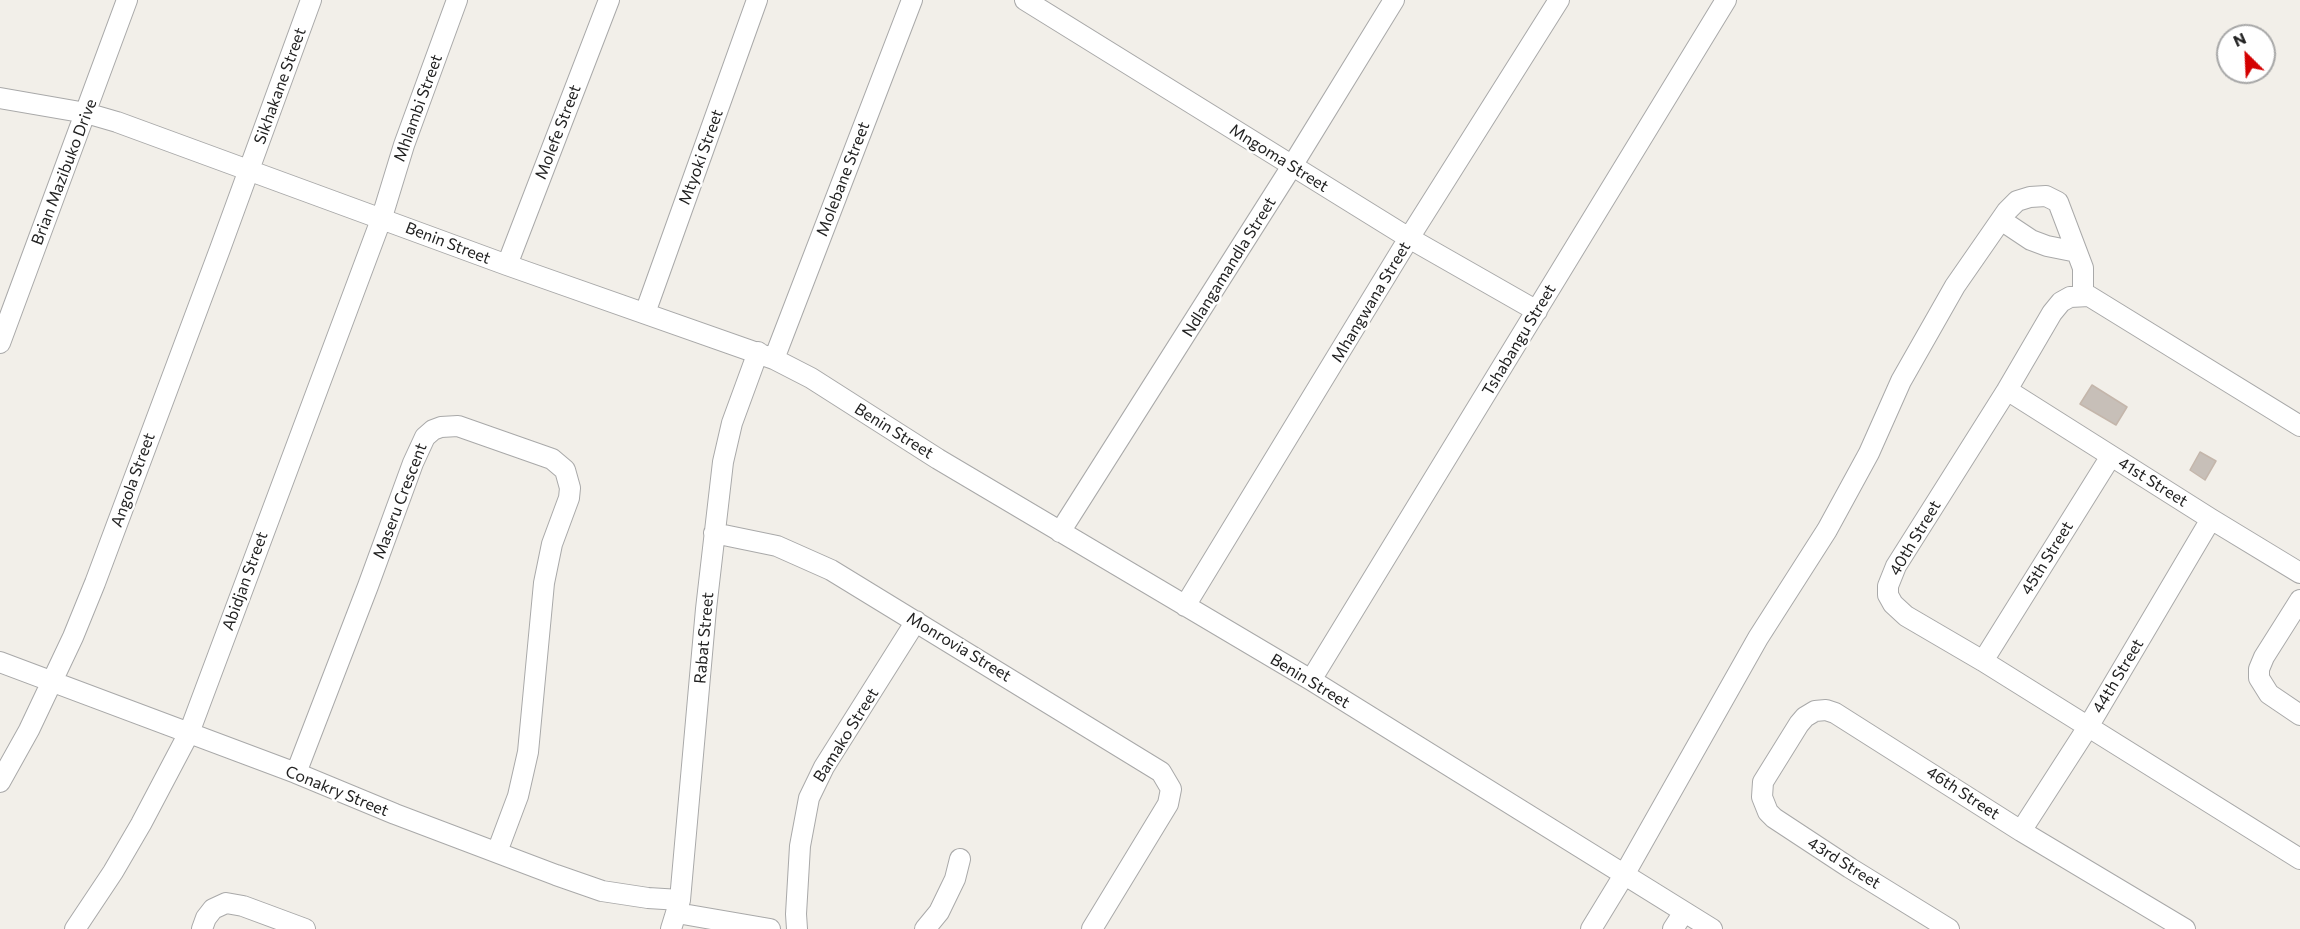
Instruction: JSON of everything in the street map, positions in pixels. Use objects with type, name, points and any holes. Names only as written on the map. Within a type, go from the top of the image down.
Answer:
[{"type":"street","name":"Brian Mazibuko Drive","points":[[0,343],[127,0]]},
{"type":"street","name":"Sikhakane Street","points":[[249,172],[311,0]]},
{"type":"street","name":"Mhlambi Street","points":[[382,217],[404,145],[457,0]]},
{"type":"street","name":"Molefe Street","points":[[507,265],[609,0]]},
{"type":"street","name":"Mtyoki Street","points":[[645,313],[757,0]]},
{"type":"street","name":"Molebane Street","points":[[766,355],[912,0]]},
{"type":"street","name":"Mngoma Street","points":[[1025,0],[1409,238],[1536,311]]},
{"type":"street","name":"Ndlangamandla Street","points":[[1060,532],[1292,166],[1394,0]]},
{"type":"street","name":"Mhangwana Street","points":[[1185,606],[1409,238],[1559,0]]},
{"type":"street","name":"Tshabangu Street","points":[[1311,680],[1726,0]]},
{"type":"street","name":"Benin Street","points":[[0,98],[86,113],[117,122],[249,172],[382,217],[507,265],[766,355],[810,378],[938,459],[1311,680],[1712,929]]},
{"type":"street","name":"Angola Street","points":[[0,782],[29,730],[73,637],[249,172]]},
{"type":"street","points":[[1591,929],[1758,638],[1827,530],[1869,453],[1901,381],[1955,286],[2017,201],[2046,196],[2058,202],[2083,268],[2083,295],[2089,296],[2300,426]]},
{"type":"street","name":"Abidjan Street","points":[[75,929],[113,872],[141,824],[189,733],[382,217]]},
{"type":"street","points":[[2001,220],[2031,240],[2077,252]]},
{"type":"street","name":"40th Street","points":[[2083,295],[2070,297],[2057,306],[1896,567],[1888,586],[1888,595],[1900,611],[2300,859]]},
{"type":"street","name":"Rabat Street","points":[[676,914],[723,462],[732,423],[766,355]]},
{"type":"street","name":"41st Street","points":[[2007,390],[2300,573]]},
{"type":"street","name":"Maseru Crescent","points":[[296,773],[368,586],[412,463],[425,437],[441,427],[458,426],[552,459],[565,470],[570,488],[569,498],[552,544],[544,583],[528,752],[518,795],[496,852]]},
{"type":"street","name":"45th Street","points":[[1983,661],[2111,456]]},
{"type":"street","name":"44th Street","points":[[2021,831],[2088,727],[2211,519]]},
{"type":"street","name":"Monrovia Street","points":[[714,533],[777,546],[831,570],[1161,772],[1170,785],[1171,793],[1168,804],[1092,929]]},
{"type":"street","points":[[2300,600],[2264,657],[2259,669],[2259,678],[2268,694],[2300,715]]},
{"type":"street","name":"Bamako Street","points":[[797,929],[800,846],[809,798],[824,767],[916,621]]},
{"type":"street","name":"Conakry Street","points":[[0,662],[296,773],[394,814],[602,891],[648,898],[676,914]]},
{"type":"street","name":"46th Street","points":[[1763,782],[1798,724],[1815,711],[1826,710],[1835,713],[2021,831],[2185,929]]},
{"type":"street","name":"43rd Street","points":[[1763,782],[1764,804],[1774,818],[1949,929]]},
{"type":"street","points":[[925,929],[939,912],[955,879],[960,859]]},
{"type":"street","points":[[202,929],[213,909],[226,903],[243,906],[305,929]]},
{"type":"street","points":[[1673,929],[1684,912]]},
{"type":"street","points":[[676,914],[770,929]]},
{"type":"building","points":[[2092,385],[2127,407],[2116,425],[2080,404]]},
{"type":"building","points":[[2200,452],[2216,461],[2205,480],[2190,470]]}]
